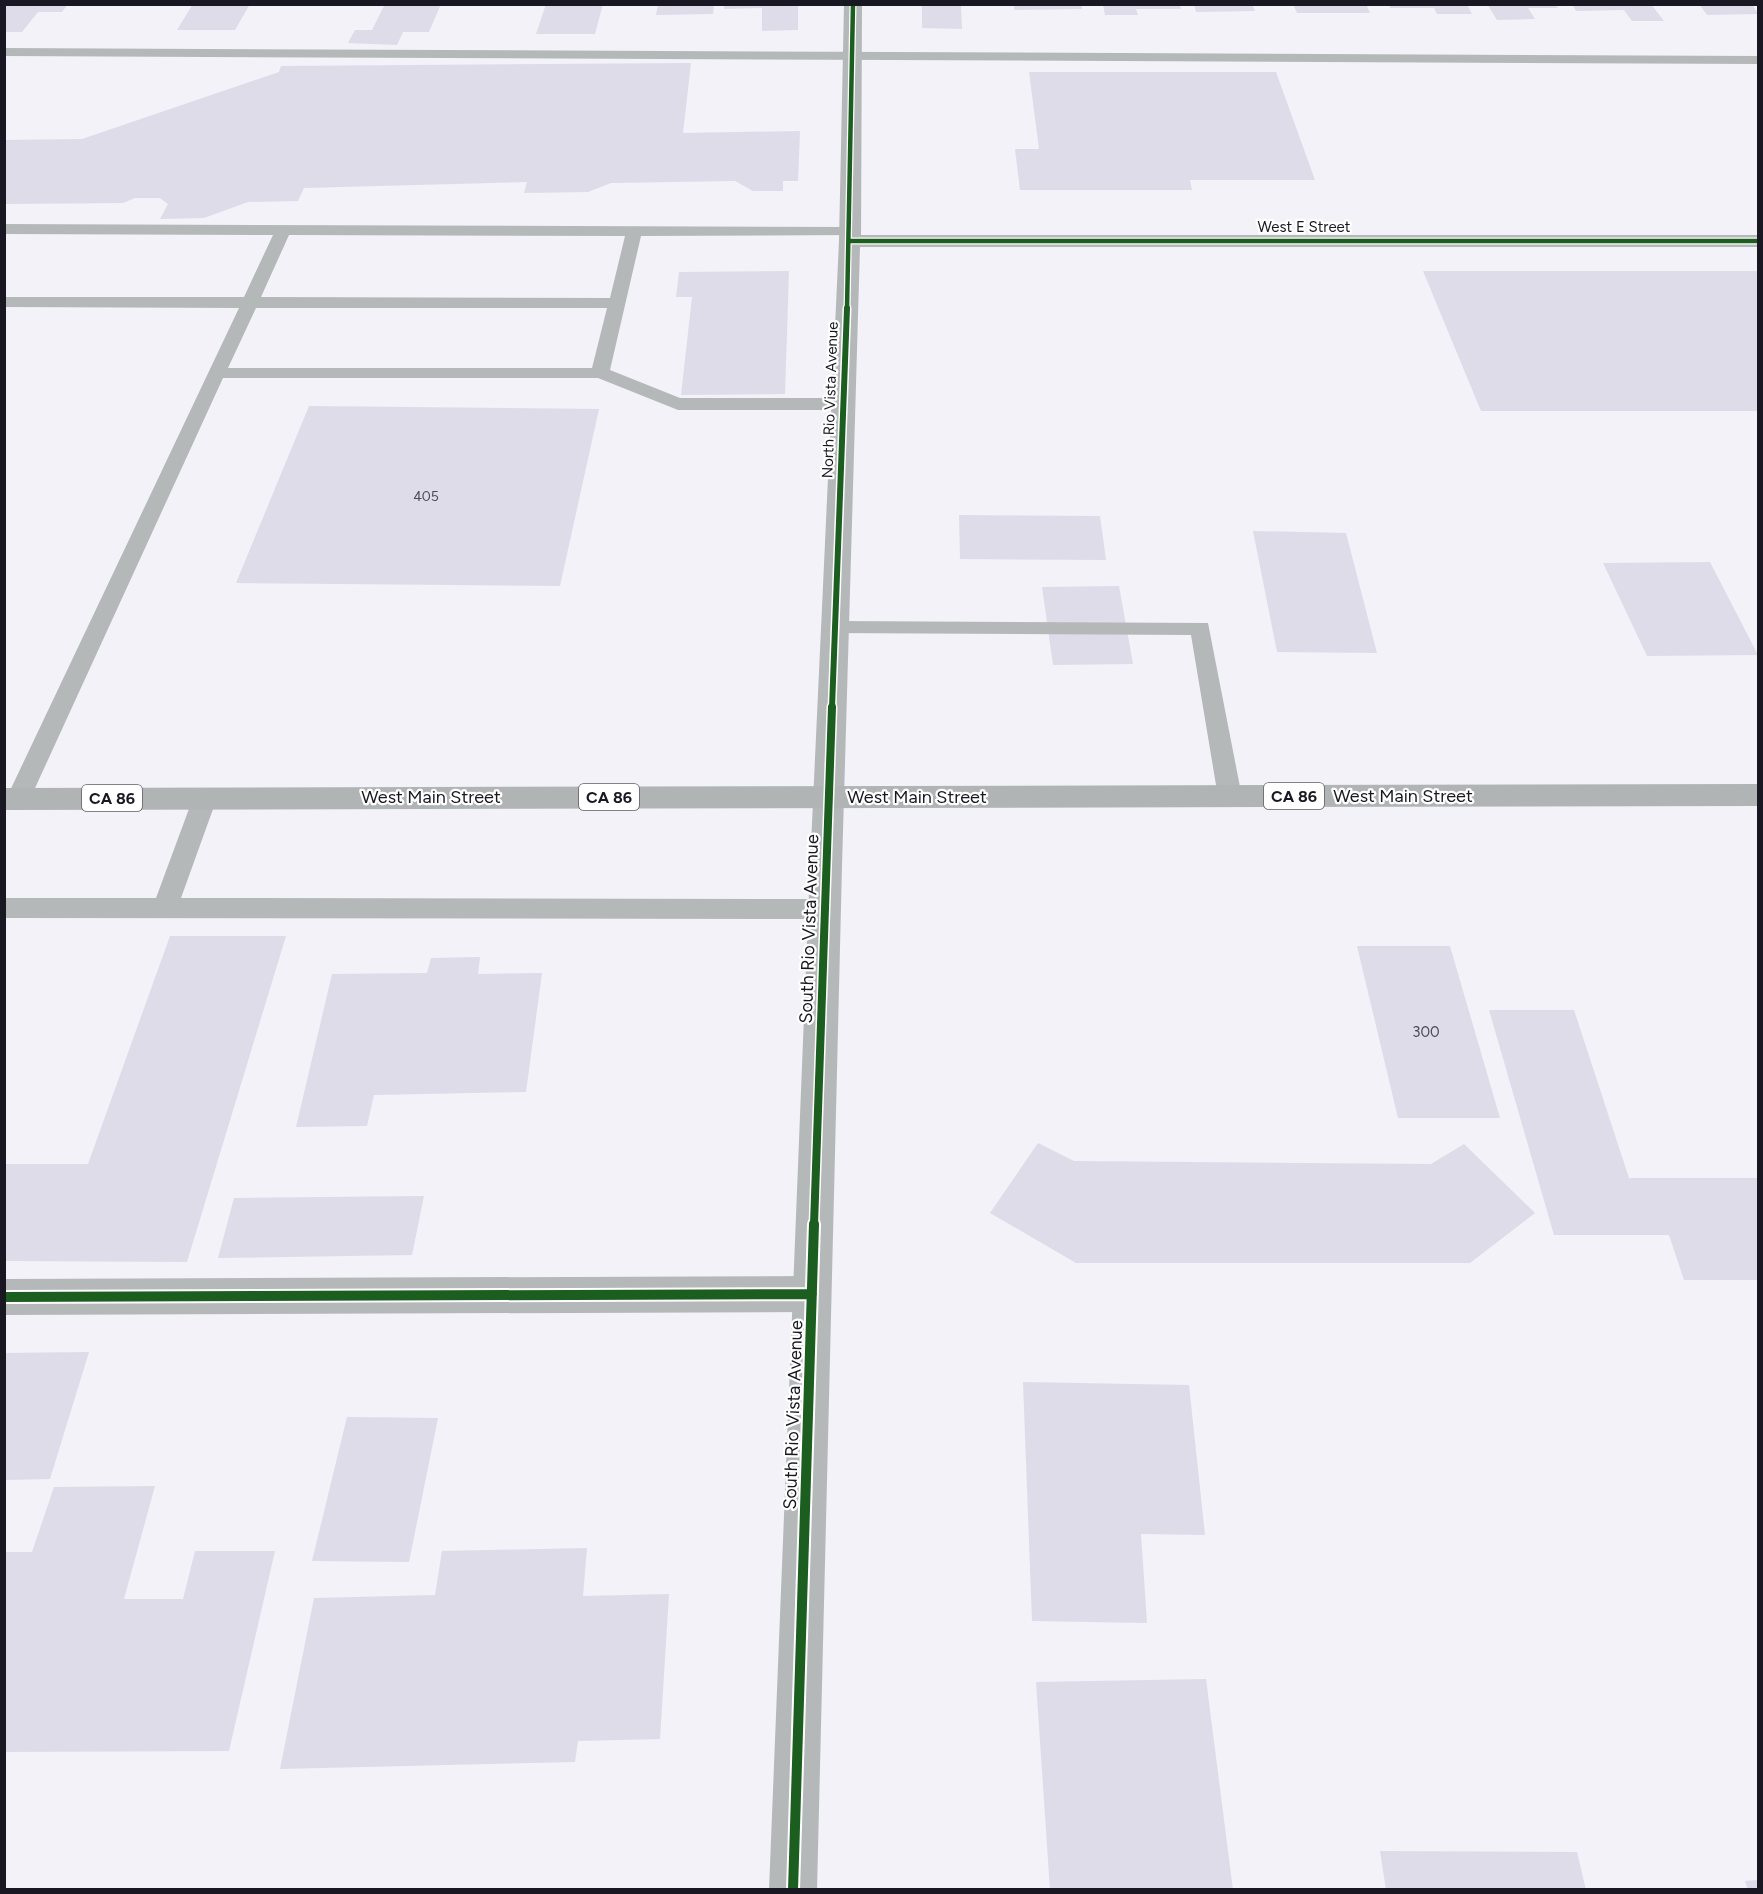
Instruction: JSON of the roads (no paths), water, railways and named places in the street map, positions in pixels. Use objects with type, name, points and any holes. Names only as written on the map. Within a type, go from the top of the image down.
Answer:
[{"type":"highway","name":"West Main Street","points":[[11,799],[1758,795]]},
{"type":"street","name":"North Rio Vista Avenue","points":[[829,797],[850,236],[853,4]]},
{"type":"street","name":"West E Street","points":[[850,236],[1758,241]]},
{"type":"street","name":"South Rio Vista Avenue","points":[[793,1890],[829,797]]},
{"type":"street","points":[[4,1297],[812,1294]]},
{"type":"lane","points":[[4,52],[1758,60]]},
{"type":"lane","points":[[4,229],[634,232],[850,236]]},
{"type":"lane","points":[[11,799],[283,231]]},
{"type":"lane","points":[[600,374],[634,232]]},
{"type":"lane","points":[[4,302],[618,303]]},
{"type":"lane","points":[[216,374],[600,374],[678,404],[843,404]]},
{"type":"lane","points":[[835,628],[1200,628],[1230,796]]},
{"type":"lane","points":[[165,909],[205,798]]},
{"type":"lane","points":[[4,908],[825,909]]}]
